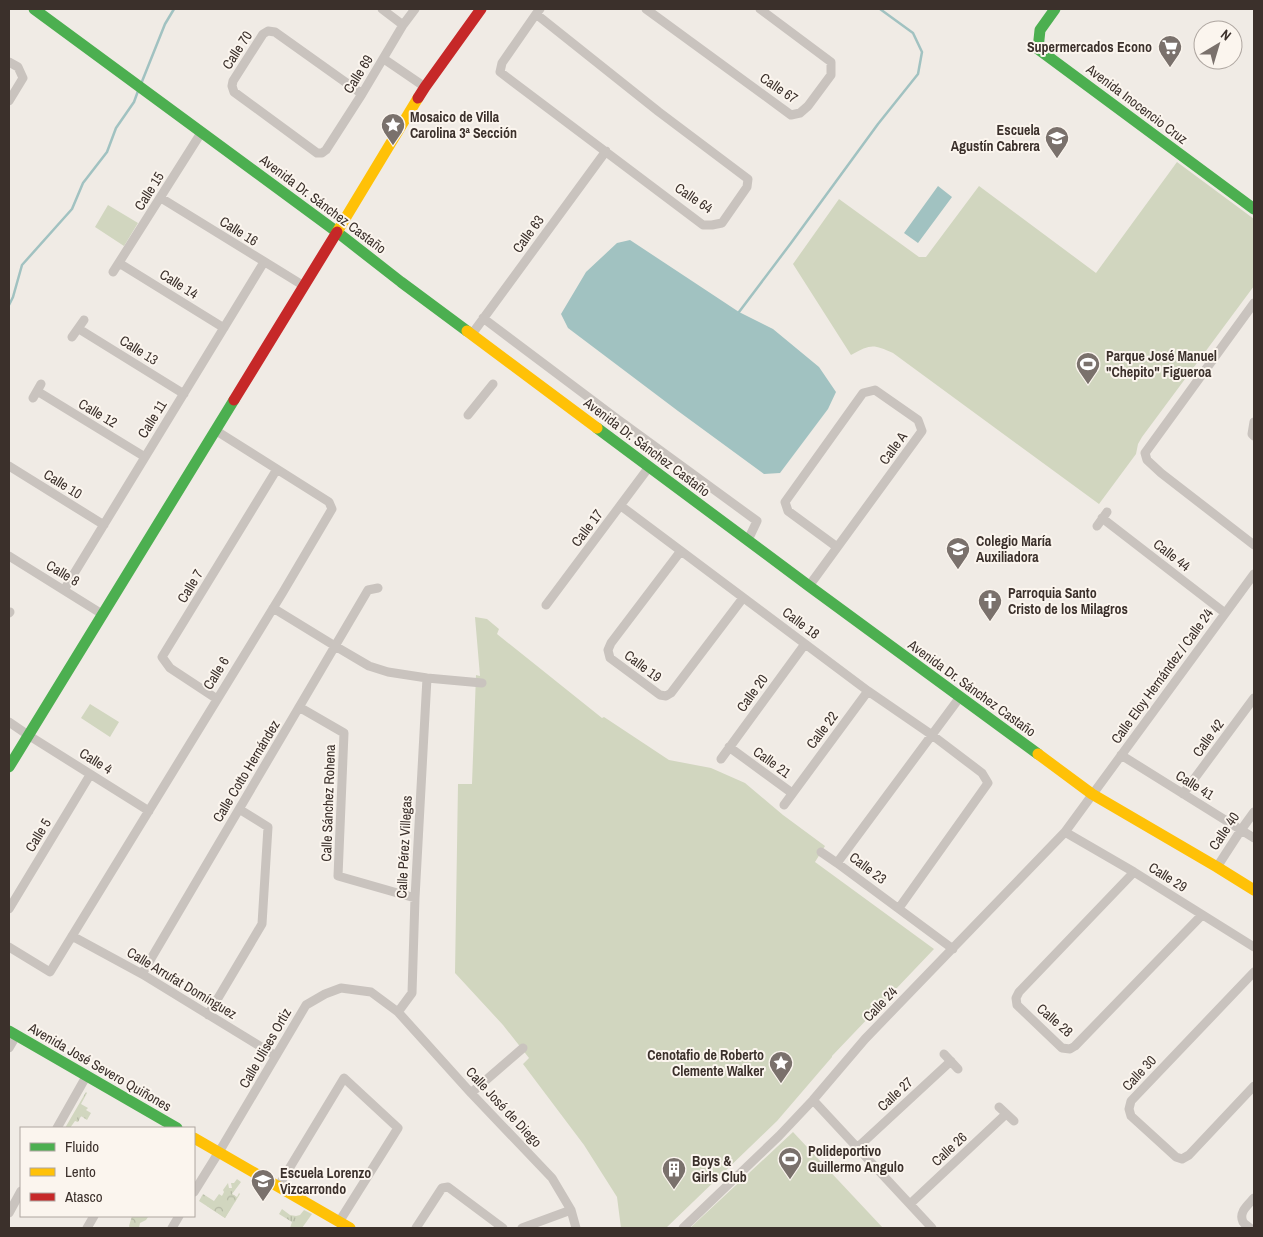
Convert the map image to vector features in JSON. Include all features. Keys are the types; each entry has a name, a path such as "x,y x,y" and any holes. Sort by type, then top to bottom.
{"street":[{"name":"Avenida Dr. Sánchez Castaño","path":"34,9 337,232 400,282 809,586 1092,794 1254,890"},
{"path":"382,9 403,25"},
{"name":"Calle 69","path":"322,152 326,150 384,59 403,25 415,9"},
{"path":"9,767 425,86 481,9"},
{"name":"Calle 67","path":"646,9 791,115 800,113 808,106 831,75 831,62 760,9"},
{"name":"Avenida Inocencio Cruz","path":"1055,9 1040,30 1038,49 1254,209"},
{"name":"Calle 64","path":"538,11 659,112 748,180 747,187 722,223 704,225 500,72 502,63 538,11"},
{"name":"Calle 70","path":"322,152 317,153 234,92 233,81 263,34 268,31 275,32 362,94"},
{"path":"384,59 425,86"},
{"path":"9,62 18,67 23,78 9,101"},
{"name":"Calle 15","path":"113,272 201,132"},
{"name":"Calle 63","path":"472,334 606,151"},
{"name":"Calle 16","path":"161,198 304,286"},
{"name":"Calle 11","path":"64,590 264,262"},
{"name":"Calle 14","path":"119,263 224,328"},
{"path":"1254,303 1145,453 1147,460 1161,473 1254,545"},
{"path":"483,318 757,522 748,540"},
{"path":"72,338 84,320"},
{"name":"Calle 13","path":"79,329 184,394"},
{"path":"468,415 493,384"},
{"name":"Calle A","path":"809,586 922,431 918,420 875,390 863,393 785,502 788,511 837,547"},
{"name":"Calle 12","path":"37,391 145,457"},
{"path":"1254,422 1252,434 1254,436"},
{"name":"Calle 6","path":"9,947 50,972 332,509 329,502 215,430"},
{"name":"Calle 10","path":"9,466 104,525"},
{"name":"Calle 17","path":"546,605 649,467"},
{"name":"Calle 7","path":"217,699 170,668 162,657 277,469"},
{"name":"Calle 18","path":"621,506 680,552 982,773 988,783 899,908"},
{"name":"Calle 44","path":"1102,519 1226,613"},
{"name":"Calle 19","path":"680,552 611,643 608,650 610,658 660,696 666,696 671,693 743,598"},
{"name":"Calle 8","path":"9,556 102,614"},
{"name":"Calle Eloy Hernández / Calle 24","path":"1092,794 1254,574"},
{"name":"Calle Cotto Hernández","path":"142,974 368,590 378,588"},
{"path":"273,608 370,666 388,672 427,678 482,683"},
{"name":"Calle 20","path":"721,759 805,644"},
{"name":"Calle Pérez Villegas","path":"398,1012 412,993 415,898 427,678"},
{"name":"Calle 22","path":"784,805 868,691"},
{"name":"Calle 23","path":"953,949 837,863 960,698"},
{"name":"Calle 42","path":"1183,794 1254,698"},
{"name":"Calle Sánchez Rohena","path":"299,707 344,733 338,876 415,898"},
{"name":"Calle 4","path":"9,722 149,811"},
{"name":"Calle 21","path":"729,747 795,789"},
{"name":"Calle 41","path":"1121,755 1254,838"},
{"name":"Calle 5","path":"9,909 90,775"},
{"name":"Calle 24","path":"683,1228 779,1136 813,1100 865,1039 1065,832 1092,794"},
{"path":"208,1015 262,924 268,827 239,809"},
{"name":"Calle 40","path":"1217,867 1240,830 1254,812"},
{"name":"Calle 29","path":"1065,832 1134,872 1254,947"},
{"path":"822,852 837,863"},
{"name":"Calle 28","path":"1134,872 1018,992 1017,1004 1062,1048 1070,1049 1075,1046 1202,915"},
{"name":"Calle Arrufat Domínguez","path":"72,936 142,974 276,1056"},
{"name":"Calle 30","path":"1254,972 1131,1101 1129,1110 1131,1116 1137,1122 1176,1157 1182,1159 1189,1155 1254,1086"},
{"name":"Calle Ulises Ortiz","path":"195,1190 306,1005 325,994 341,988 371,992 398,1012"},
{"name":"Calle José de Diego","path":"398,1012 471,1093 552,1178 571,1210 576,1228"},
{"path":"9,1048 13,1034"},
{"name":"Avenida José Severo Quiñones","path":"13,1034 174,1127"},
{"path":"471,1093 523,1048"},
{"path":"944,1054 958,1069"},
{"name":"Calle 27","path":"858,1147 951,1062"},
{"path":"58,1127 87,1075"},
{"path":"278,1187 344,1078 398,1128 339,1222"},
{"path":"813,1100 932,1228"},
{"path":"999,1107 1014,1121"},
{"name":"Calle 26","path":"910,1204 1006,1114"},
{"path":"195,1139 350,1228"},
{"path":"416,1228 442,1188 448,1186 502,1228"},
{"path":"9,1213 20,1194"},
{"path":"1250,1228 1243,1222 1242,1214 1254,1198"},
{"path":"522,1228 571,1210"},
{"path":"87,1228 93,1217"},
{"path":"172,1228 179,1217"}],"green space":[{"path":"1177,162 1254,219 1254,286 1142,437 1136,454 1099,504 893,353 872,346 851,355 793,264 839,199 919,257 926,257 979,186 1096,273"},
{"path":"108,205 138,223 124,246 95,227"},
{"path":"475,617 487,619 499,629 497,634 602,718 604,717 669,760 711,768 745,783 783,815 825,846 815,862 934,949 832,1056 777,1121 666,1228 621,1228 617,1197 584,1145 523,1064 529,1058 503,1025 455,973 458,784 472,784 476,675 480,676"},
{"path":"90,704 119,722 110,737 81,718"},
{"path":"86,1092 81,1104 88,1108 86,1110 91,1113 87,1120 81,1116 78,1122 75,1121 71,1127 66,1127"},
{"name":"Polideportivo Guillermo Angulo","path":"793,1132 883,1228 690,1228"},
{"path":"237,1179 241,1182 232,1194 237,1197 240,1194 225,1218 199,1201 203,1194 214,1201 219,1194 222,1196 223,1190 228,1183 229,1188 232,1188 231,1183 234,1183"},
{"path":"225,1188 229,1188 231,1195 237,1198 235,1202 230,1203 231,1208 225,1218 207,1206 207,1202 211,1201 214,1204 222,1199"},
{"path":"282,1209 290,1215 296,1216 300,1215 304,1210 312,1214 302,1228 290,1228 292,1222 279,1214"},
{"path":"132,1217 148,1217 140,1223 139,1228 130,1228"}],"water":[{"path":"938,186 952,197 918,243 904,233"},
{"path":"630,240 739,312 773,329 819,367 836,392 828,409 780,473 764,474 568,328 561,314 586,272 617,243"}],"waterway":[{"path":"141,84 165,24 174,9"},
{"path":"739,312 878,124 918,74 922,52 913,33 880,9"},
{"path":"9,305 22,265 72,209 83,183 107,152 116,128 134,102 138,91"}],"traffic: fast":[{"path":"34,9 337,232 467,331"},
{"path":"1055,9 1040,30 1038,49 1254,209"},
{"path":"9,767 234,400"},
{"path":"597,428 1038,754"},
{"path":"9,1031 175,1127"}],"traffic: slow":[{"path":"337,232 418,98"},
{"path":"467,331 597,428"},
{"path":"1038,754 1092,794 1254,890"},
{"path":"195,1139 350,1228"}],"traffic: jam":[{"path":"418,98 481,9"},
{"path":"234,400 337,232"}],"place":[{"name":"Supermercados Econo","path":"1170,68"},
{"name":"Mosaico de Villa Carolina 3ª Sección","path":"393,146"},
{"name":"Escuela Agustín Cabrera","path":"1057,159"},
{"name":"Parque José Manuel \"Chepito\" Figueroa","path":"1088,385"},
{"name":"Colegio María Auxiliadora","path":"958,570"},
{"name":"Parroquia Santo Cristo de los Milagros","path":"990,622"},
{"name":"Cenotafio de Roberto Clemente Walker","path":"781,1084"},
{"name":"Polideportivo Guillermo Angulo","path":"790,1180"},
{"name":"Boys & Girls Club","path":"674,1190"},
{"name":"Escuela Lorenzo Vizcarrondo","path":"263,1202"}]}
